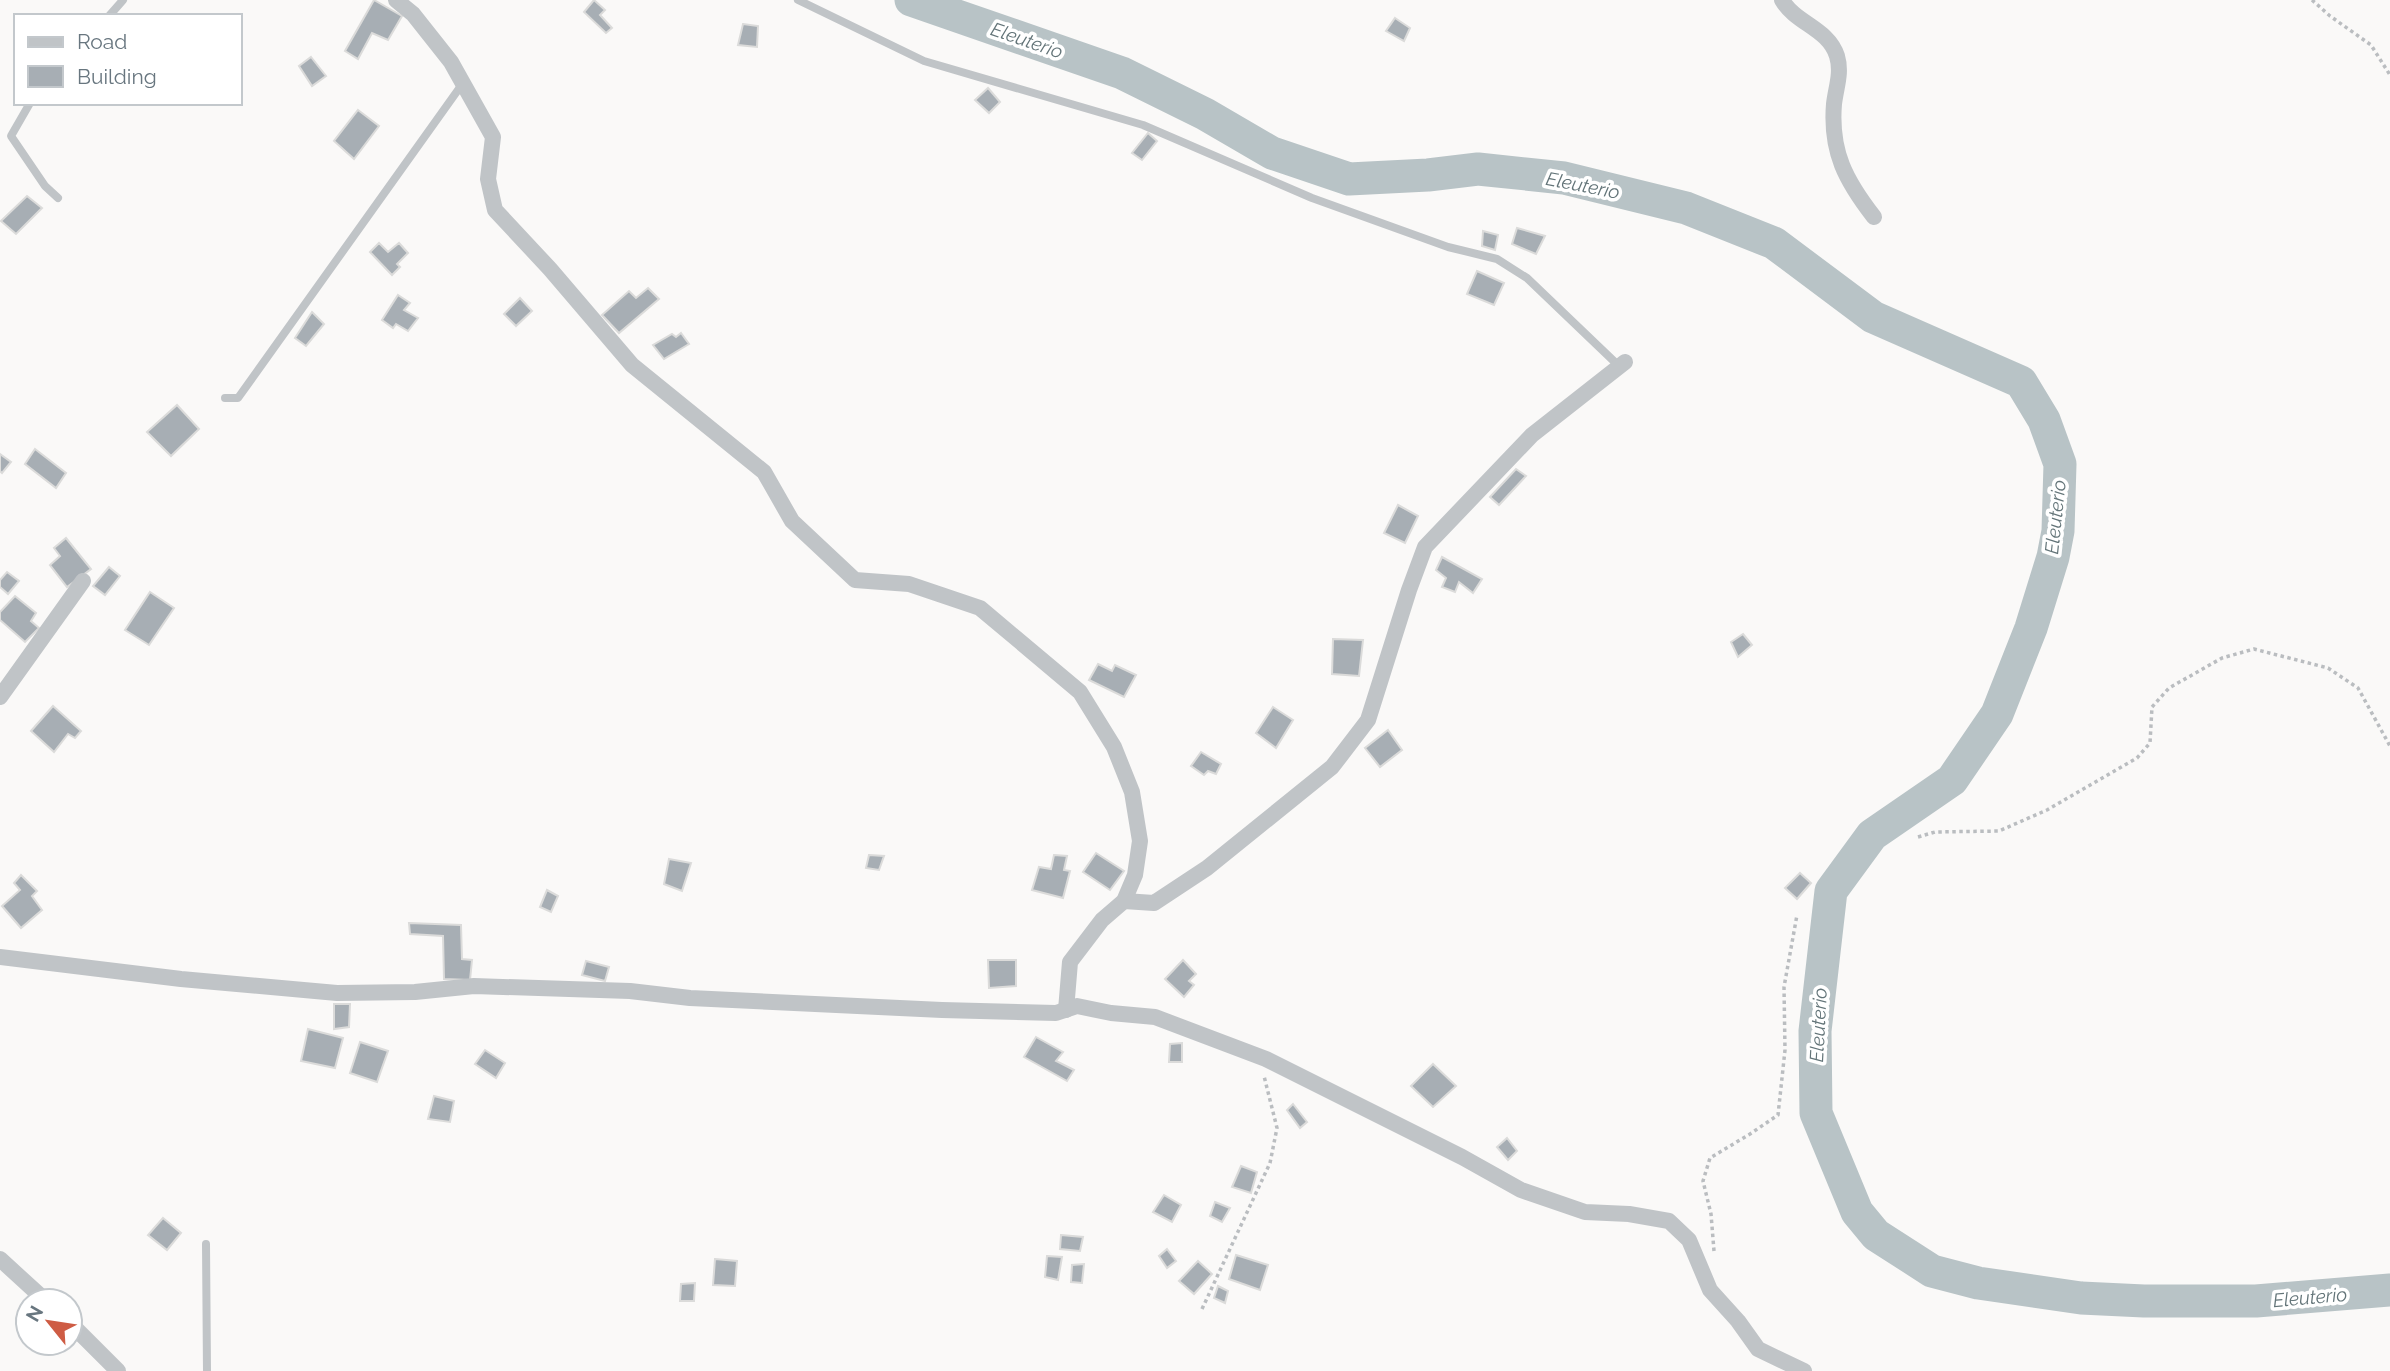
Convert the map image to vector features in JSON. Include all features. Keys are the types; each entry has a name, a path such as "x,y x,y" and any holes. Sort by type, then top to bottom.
{"street":[{"path":"396,0 413,13 451,62 493,136 488,179 495,211 550,269 632,365 764,472 792,521 855,580 909,584 980,608 1080,692 1114,747 1132,792 1140,841 1136,875 1124,901 1102,920 1070,962 1066,1010"},
{"path":"1782,0 1787,8 1827,37 1836,53 1840,69 1833,124 1839,159 1851,187 1874,217"},
{"path":"1124,901 1154,903 1207,869 1332,767 1368,720 1425,547 1532,435 1623,364"},
{"path":"0,697 83,581"},
{"path":"0,957 167,978 338,993 415,992 474,986 630,991 690,998 929,1009 1056,1013 1077,1006 1111,1013 1155,1017 1258,1057 1462,1157 1521,1190 1585,1212 1629,1214 1669,1221 1689,1240 1710,1290 1738,1321 1758,1349 1804,1371"},
{"path":"0,1259 31,1287"},
{"path":"84,1337 118,1371"}],"lane":[{"path":"111,14 123,0"},
{"path":"798,0 924,61 1143,125 1312,198 1448,247 1497,259 1527,278 1623,364"},
{"path":"225,398 238,398 463,83"},
{"path":"29,105 11,136 45,186 58,198"},
{"path":"206,1244 207,1371"}],"path":[{"path":"2312,0 2371,45 2390,75"},
{"path":"1918,837 1935,832 1999,831 2047,810 2137,758 2150,743 2152,707 2169,688 2222,658 2254,649 2328,667 2358,688 2390,746"},
{"path":"1714,1253 1712,1214 1703,1181 1710,1158 1778,1115 1785,1050 1784,987 1797,915"},
{"path":"1202,1309 1270,1163 1277,1128 1258,1057"}],"building":[{"path":"374,0 402,16 388,40 372,33 358,59 345,51"},
{"path":"594,0 605,10 600,15 612,28 606,33 584,12"},
{"path":"1395,18 1410,28 1404,41 1386,31"},
{"path":"743,24 758,26 757,47 738,45"},
{"path":"311,57 326,76 312,86 299,66"},
{"path":"988,88 1000,102 989,113 975,100"},
{"path":"358,110 379,126 354,159 334,141"},
{"path":"1148,133 1157,141 1142,160 1132,153"},
{"path":"27,196 42,208 16,234 1,221"},
{"path":"1517,228 1545,236 1536,254 1512,244"},
{"path":"1483,231 1498,235 1495,250 1482,246"},
{"path":"379,243 388,252 399,243 408,253 397,264 400,267 392,275 370,252"},
{"path":"1477,271 1504,283 1494,305 1467,294"},
{"path":"648,288 659,299 619,333 602,315 629,291 636,298"},
{"path":"398,295 410,303 404,310 418,318 408,331 396,324 393,328 382,320"},
{"path":"520,298 532,311 516,326 504,314"},
{"path":"312,312 324,324 306,346 295,338"},
{"path":"681,333 689,344 664,359 653,345 672,334 676,337"},
{"path":"177,405 199,429 171,456 147,432"},
{"path":"35,449 66,473 56,488 25,464"},
{"path":"0,454 11,462 2,473 0,471"},
{"path":"1516,469 1526,476 1499,505 1490,497"},
{"path":"1398,505 1418,516 1405,543 1384,533"},
{"path":"66,538 91,569 67,587 50,565 60,556 54,548"},
{"path":"1442,557 1482,579 1473,593 1459,582 1455,592 1442,587 1446,578 1436,570"},
{"path":"109,567 120,576 105,595 93,586"},
{"path":"7,572 19,581 8,594 0,587 0,580"},
{"path":"150,592 174,608 149,645 125,630"},
{"path":"15,596 36,613 31,621 39,628 25,642 0,620 0,612"},
{"path":"1743,634 1752,645 1738,657 1731,642"},
{"path":"1333,639 1363,640 1359,676 1332,674"},
{"path":"1098,664 1112,671 1115,665 1136,675 1124,697 1089,680"},
{"path":"53,706 81,731 75,738 68,734 54,752 31,731"},
{"path":"1273,707 1293,720 1276,748 1256,733"},
{"path":"1388,730 1402,750 1380,767 1365,748"},
{"path":"1201,752 1221,764 1216,774 1208,771 1204,775 1191,766"},
{"path":"1096,853 1124,871 1110,890 1083,872"},
{"path":"869,855 884,856 879,870 866,868"},
{"path":"1054,855 1067,856 1064,870 1070,871 1063,898 1032,890 1039,867 1051,869"},
{"path":"669,859 691,863 682,891 664,884"},
{"path":"1800,873 1811,883 1797,899 1785,888"},
{"path":"21,875 37,891 32,896 42,910 21,928 2,906 20,890 14,883"},
{"path":"547,890 558,896 551,912 540,907"},
{"path":"409,923 461,925 462,959 472,960 470,980 444,979 443,936 410,934"},
{"path":"988,960 1016,960 1016,986 989,988"},
{"path":"1183,960 1196,974 1189,981 1194,985 1184,997 1165,979"},
{"path":"586,961 609,967 605,981 582,975"},
{"path":"334,1004 350,1004 349,1027 334,1029"},
{"path":"308,1029 343,1038 335,1068 301,1061"},
{"path":"1036,1037 1063,1052 1056,1061 1074,1070 1067,1081 1024,1057"},
{"path":"360,1042 388,1051 377,1082 350,1073"},
{"path":"1182,1043 1182,1062 1169,1062 1170,1044"},
{"path":"485,1050 505,1063 496,1078 475,1064"},
{"path":"1433,1064 1456,1086 1433,1107 1411,1086"},
{"path":"434,1096 454,1101 450,1122 428,1119"},
{"path":"1293,1104 1307,1122 1300,1128 1287,1110"},
{"path":"1507,1138 1517,1151 1508,1160 1497,1147"},
{"path":"1241,1166 1257,1172 1251,1193 1232,1187"},
{"path":"1164,1195 1181,1205 1172,1222 1153,1212"},
{"path":"1215,1202 1230,1208 1222,1222 1210,1216"},
{"path":"163,1218 181,1233 167,1250 148,1235"},
{"path":"1061,1235 1083,1237 1080,1251 1060,1249"},
{"path":"1167,1249 1176,1261 1167,1268 1159,1256"},
{"path":"1236,1255 1268,1265 1260,1290 1229,1279"},
{"path":"1047,1256 1062,1257 1058,1280 1045,1277"},
{"path":"715,1259 737,1261 735,1286 713,1285"},
{"path":"1198,1261 1212,1274 1194,1294 1179,1281"},
{"path":"1084,1264 1082,1283 1071,1282 1072,1265"},
{"path":"695,1283 694,1301 680,1301 681,1284"},
{"path":"1218,1286 1228,1291 1225,1303 1214,1298"}],"waterway":[{"name":"Eleuterio","path":"911,0 1122,73 1205,114 1272,153 1349,179 1428,175 1478,169 1564,178 1686,208 1774,243 1873,317 2021,382 2044,420 2060,464 2058,531 2053,557 2031,628 1997,714 1952,780 1872,835 1831,891 1815,1031 1816,1113 1857,1212 1876,1235 1932,1271 1978,1283 2081,1298 2144,1301 2256,1301 2390,1290"}]}
